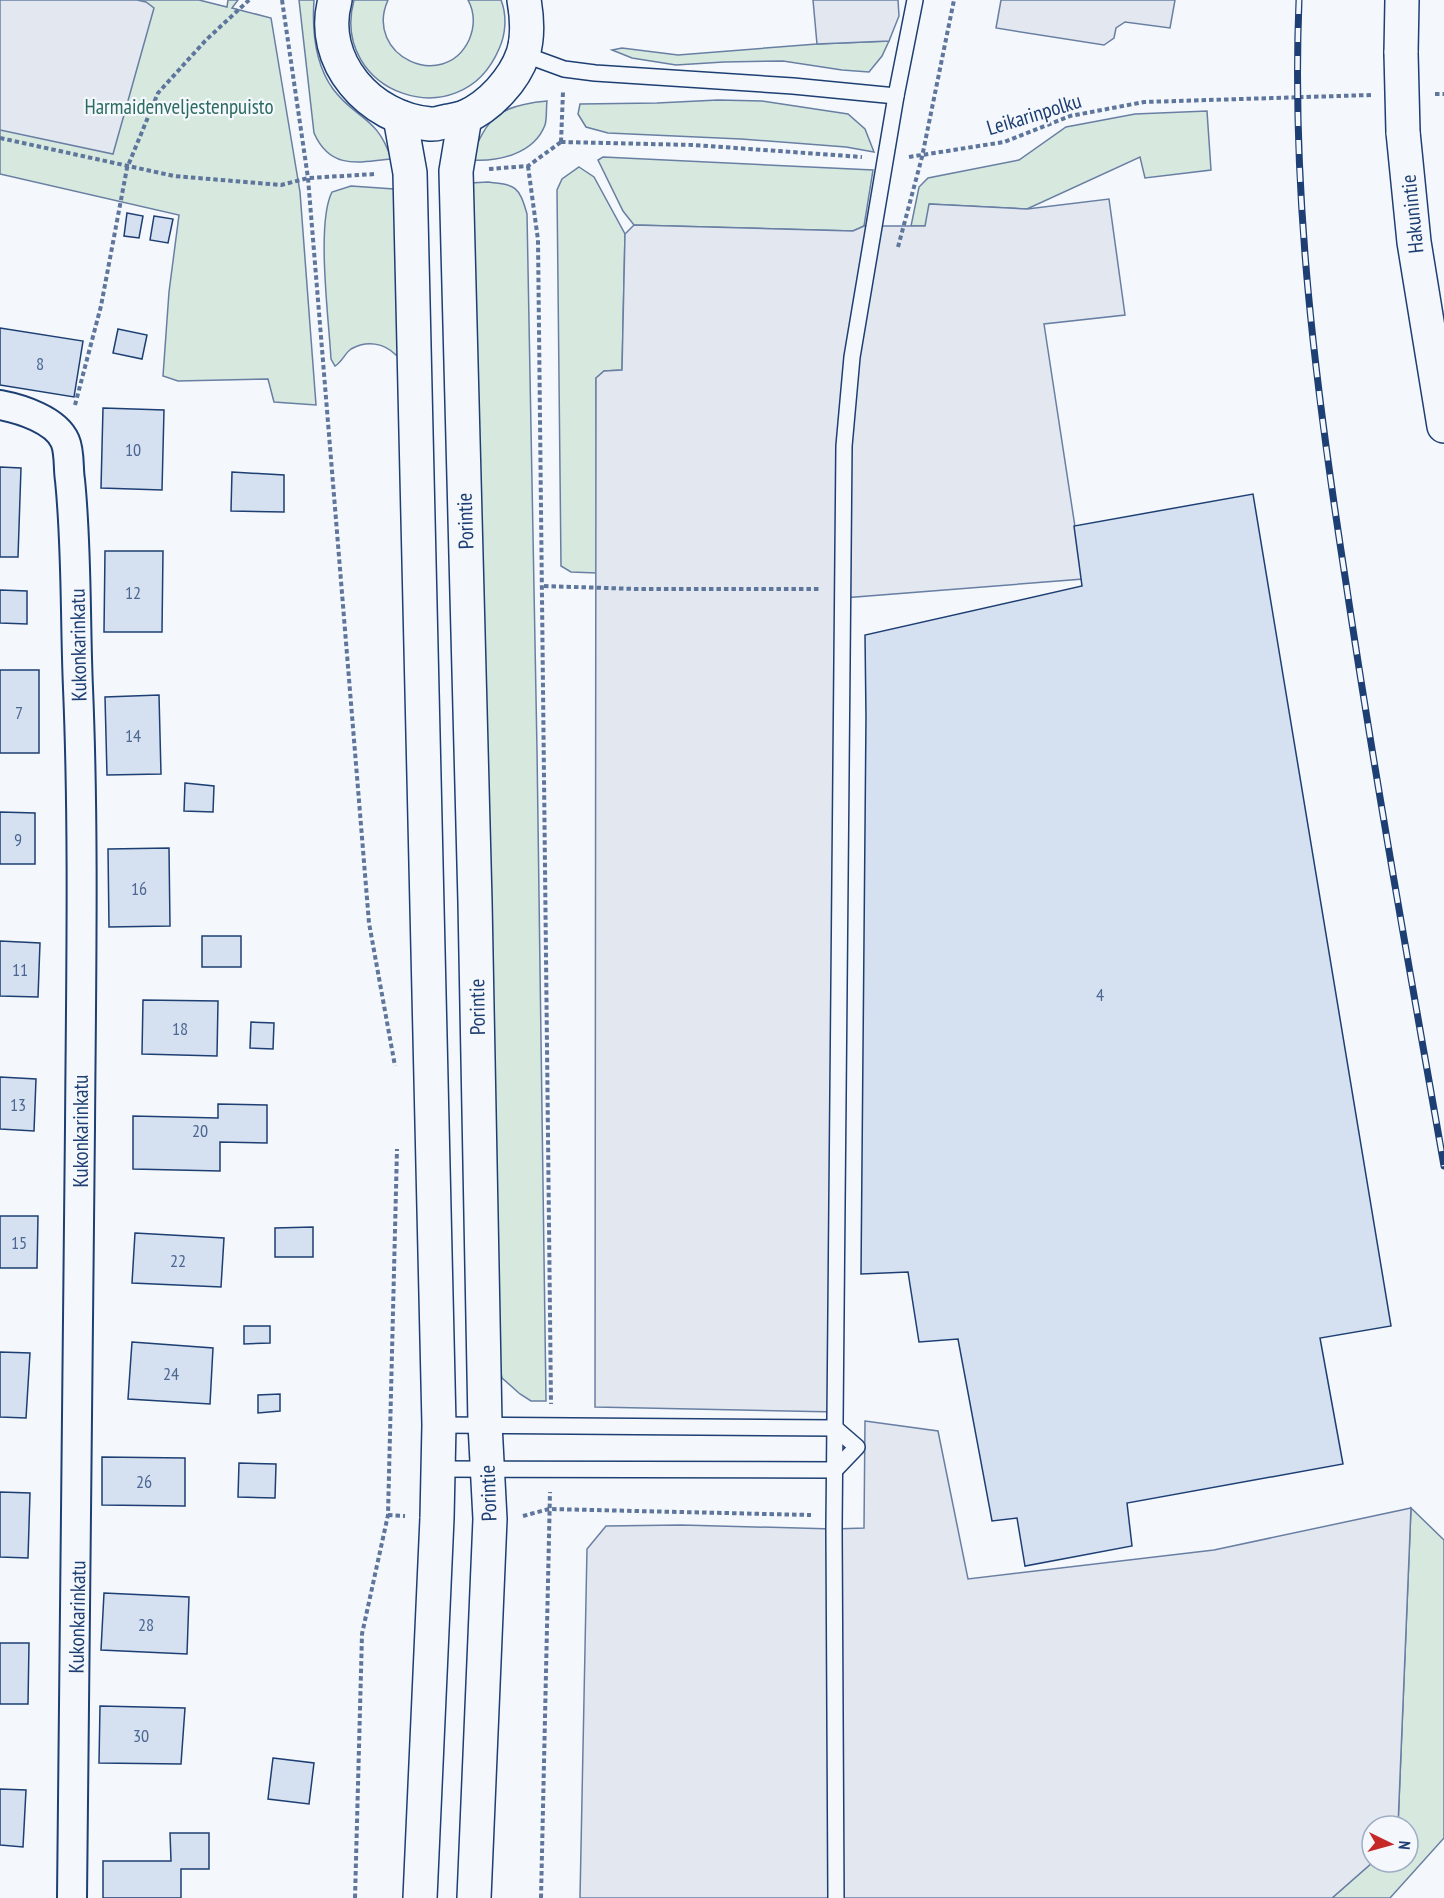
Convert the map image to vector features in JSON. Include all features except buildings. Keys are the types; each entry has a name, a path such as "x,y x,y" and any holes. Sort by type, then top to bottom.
{"main road":[{"path":"335,0 332,10 333,43 345,74 370,101 400,117 431,124 465,117 488,103 507,83 523,54 527,18 524,0"},
{"name":"Hakunintie","path":"1402,0 1403,132 1414,242 1444,426"},
{"path":"400,117 410,173 439,1425 420,1898"},
{"name":"Porintie","path":"465,117 456,171 475,902 485,1424 490,1519 474,1898"}],"street":[{"path":"0,405 18,409 48,422 65,441"},
{"name":"Kukonkarinkatu","path":"65,441 72,498 77,592 76,648 81,773 79,1447 72,1898"}],"lane":[{"path":"836,1898 835,1428 844,446 852,357 896,96 915,0"},
{"path":"523,54 564,69 596,73 793,86 896,96"},
{"path":"438,1469 835,1470 857,1447 835,1428 439,1425"}],"path":[{"path":"65,441 101,306 127,168 158,93 206,40 249,0"},
{"path":"282,0 308,178 369,923 396,1076"},
{"path":"897,247 922,157 954,0"},
{"path":"1432,94 1444,94"},
{"name":"Leikarinpolku","path":"561,142 694,145 886,158 922,157 1004,142 1070,116 1144,102 1374,95"},
{"path":"0,138 127,168 174,176 281,185 308,178"},
{"path":"528,166 538,240 552,1425"},
{"path":"543,586 636,589 843,588"},
{"path":"355,1898 363,1634 388,1515 397,1142"},
{"path":"541,1898 550,1470"},
{"path":"549,1509 836,1516"}],"green space":[{"name":"Harmaidenveljestenpuisto","path":"0,0 199,0 227,7 228,0 238,0 232,8 271,18 300,192 316,405 274,402 268,379 178,381 163,376 169,292 179,215 0,174"},
{"path":"299,0 314,0 316,46 327,79 341,99 380,134 391,159 366,162 345,161 328,153 320,145 314,133"},
{"path":"354,0 388,0 383,20 387,37 396,51 410,61 426,65 442,64 457,56 469,40 473,20 468,0 501,0 505,18 503,37 499,49 481,77 456,93 429,98 403,93 379,80 361,59 351,32"},
{"path":"889,41 882,56 869,72 783,61 676,65 632,58 612,50 622,48 678,55"},
{"path":"547,101 545,125 533,143 514,154 492,159 471,160 483,133 497,116 518,106"},
{"path":"762,101 848,114 865,129 874,152 846,147 741,139 608,133 586,127 578,114 580,104"},
{"path":"1207,111 1211,170 1145,178 1140,157 1027,209 930,204 926,226 911,226 919,187 928,178 1019,160 1066,127 1135,114"},
{"path":"603,157 873,170 864,226 853,231 634,225 623,211 598,160"},
{"path":"579,167 594,177 625,234 622,370 604,371 596,378 597,573 571,572 561,566 557,190 562,179"},
{"path":"470,183 505,184 519,192 527,214 546,1401 531,1401 502,1378 498,1358"},
{"path":"351,186 394,189 401,351 396,355 381,345 363,344 351,349 335,366 331,359 326,298 325,226 327,207 332,192"},
{"path":"1411,1508 1444,1540 1444,1838 1420,1865 1420,1814 1398,1814"},
{"path":"1360,1873 1412,1874 1390,1898 1332,1898"}],"shaded area":[{"path":"0,0 137,0 146,2 154,8 113,154 0,130"},
{"path":"813,0 898,0 899,16 889,41 817,44"},
{"path":"1001,0 1175,0 1170,28 1125,22 1116,28 1114,38 1104,45 996,28"},
{"path":"1109,199 1125,315 1044,324 1083,579 843,598 837,1412 595,1407 596,378 604,371 622,370 625,234 634,225 853,231 864,226 925,226 929,204 1027,209"},
{"path":"865,1421 938,1431 968,1579 1214,1550 1411,1508 1398,1814 1360,1814 1360,1873 1332,1898 580,1898 587,1549 606,1526 864,1528"}],"railway":[{"path":"1299,0 1297,73 1302,219 1325,438 1369,729 1444,1166"}]}
